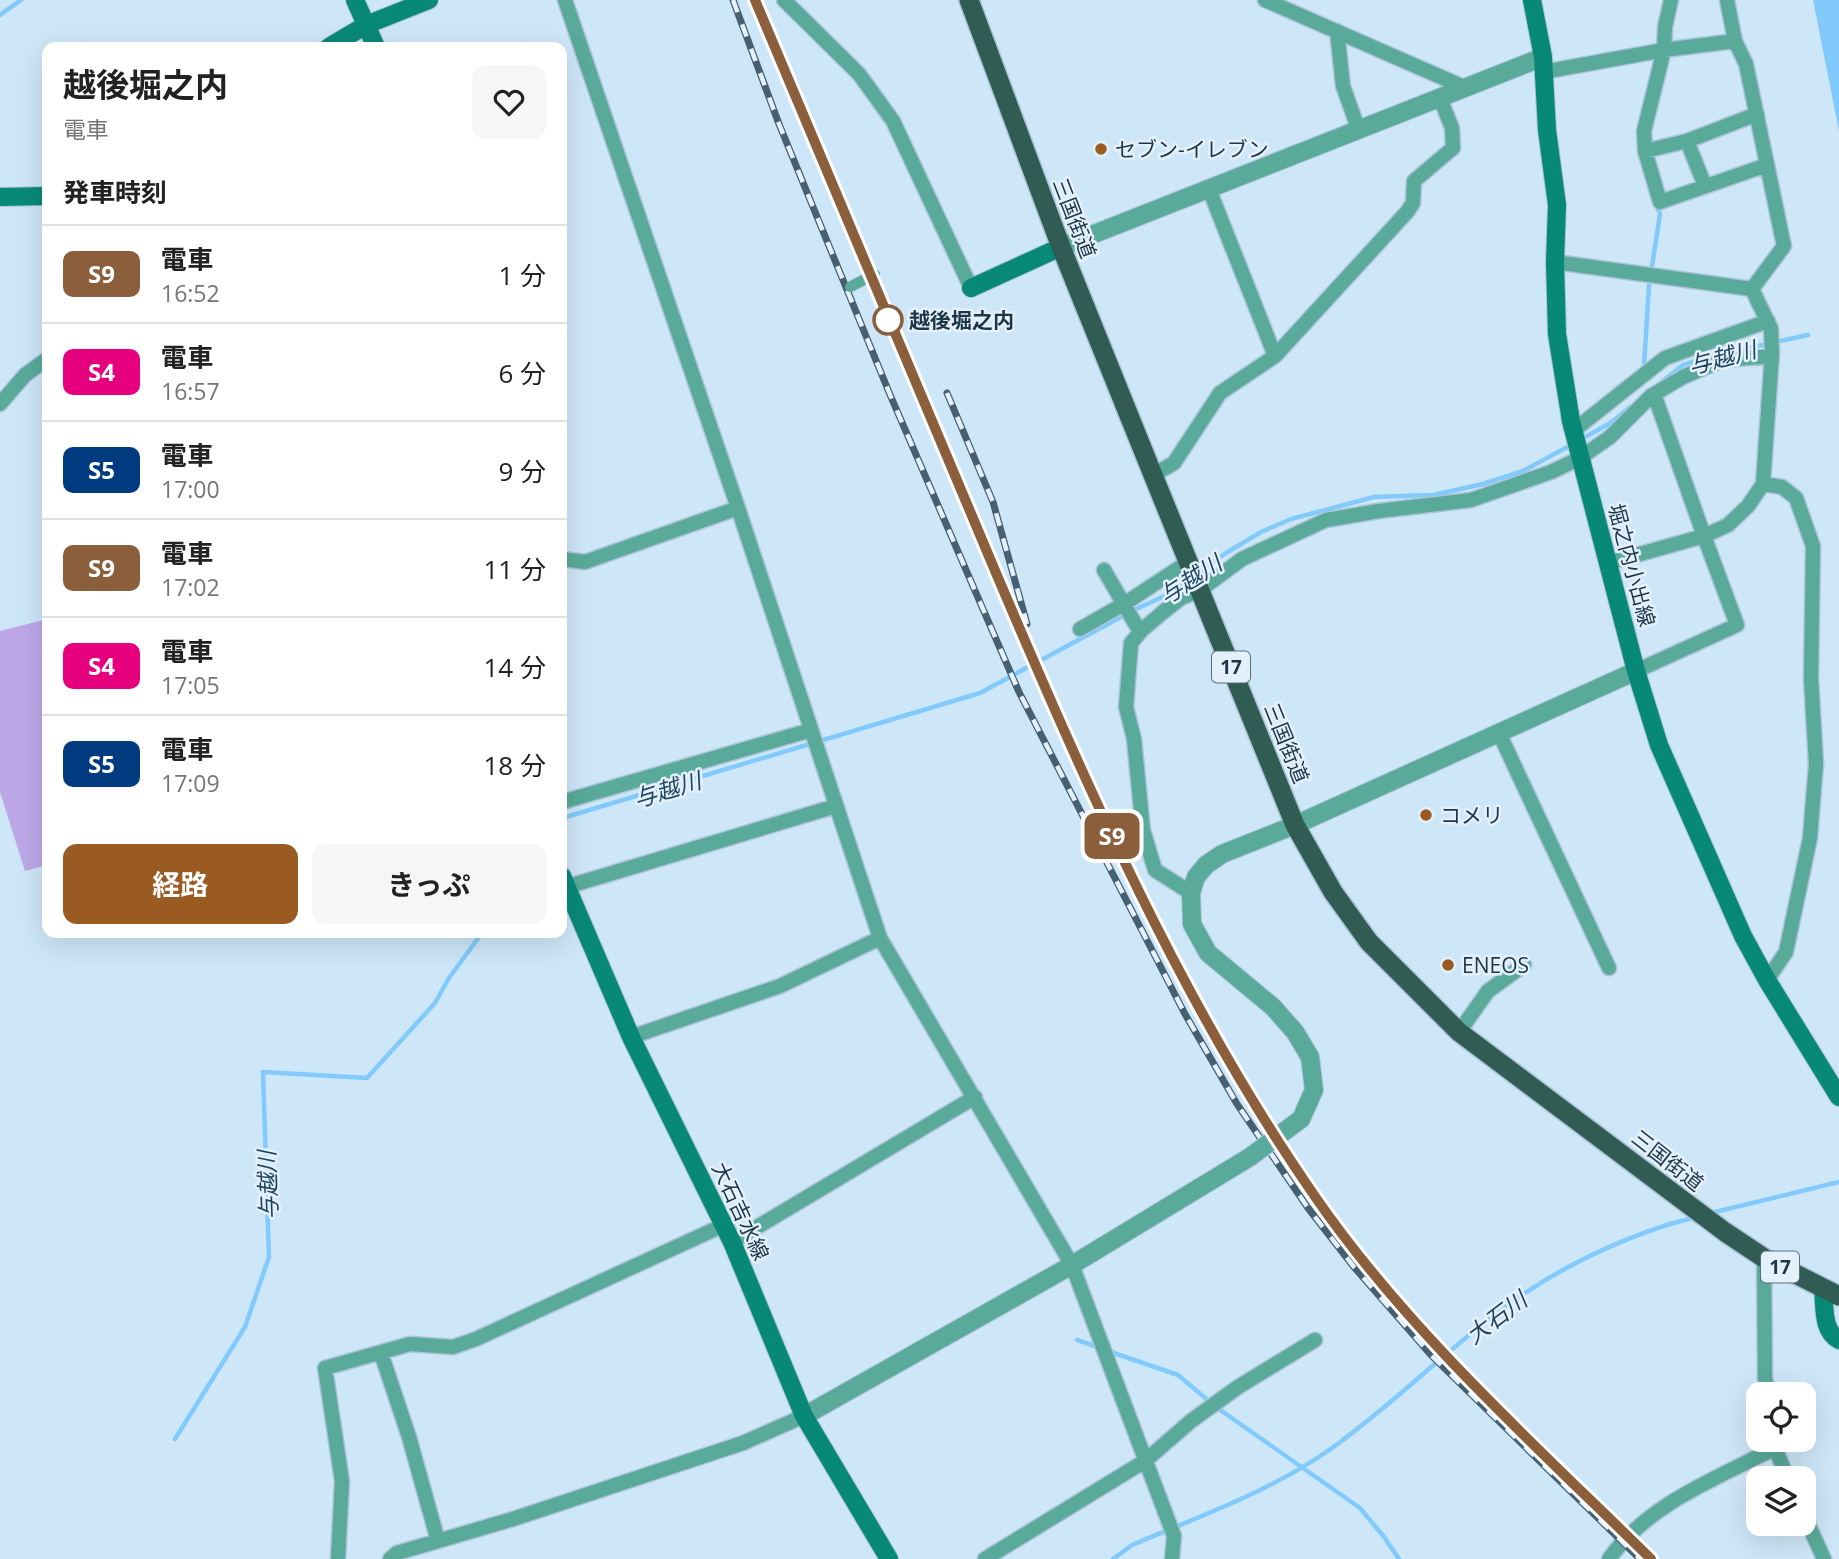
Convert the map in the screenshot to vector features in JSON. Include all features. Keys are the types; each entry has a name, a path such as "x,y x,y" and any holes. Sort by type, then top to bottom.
{"highway":[{"name":"三国街道","path":"969,0 1061,247 1188,562 1296,825 1333,892 1369,942 1459,1032 1725,1232 1764,1258 1831,1293"}],"main road":[{"path":"355,0 374,42"},
{"path":"337,42 366,25 429,0"},
{"name":"堀之内小出線","path":"1532,0 1543,65 1557,205 1557,334 1579,455 1636,670 1659,745 1743,936 1839,1097"},
{"path":"0,197 42,196"},
{"path":"971,288 1061,247"},
{"name":"大石吉水線","path":"567,889 631,1037 724,1224 804,1416 888,1559"},
{"path":"1831,1293 1827,1328 1835,1339 1839,1340"}],"street":[{"path":"565,0 738,508 880,939 1072,1265 1174,1536 1172,1559"},
{"path":"783,0 859,74 893,121 971,288"},
{"path":"1671,0 1665,27 1664,50 1644,131 1645,152 1660,202 1767,164"},
{"path":"1727,0 1735,41 1746,64 1784,246 1752,289"},
{"path":"1271,1 1466,88"},
{"path":"1337,31 1343,86 1359,131"},
{"path":"1061,247 1466,88 1543,65 1735,41"},
{"path":"1153,475 1174,463 1220,393 1275,356 1407,212 1413,204 1414,181 1453,148 1452,128 1440,98"},
{"path":"1645,152 1687,141 1757,114"},
{"path":"1687,141 1705,186"},
{"path":"1209,189 1275,356"},
{"path":"1555,262 1752,289"},
{"path":"850,287 875,274"},
{"path":"1608,563 1704,536 1728,525 1748,506 1763,484 1772,354 1769,325 1752,289"},
{"path":"1574,432 1670,359 1769,325"},
{"path":"1191,893 1155,870 1143,830 1134,739 1126,707 1131,643 1137,626 1181,598 1200,590 1242,559 1326,520 1471,500 1551,472 1610,437 1654,394 1679,379 1723,360 1772,354"},
{"path":"1670,359 1679,379"},
{"path":"0,404 25,376 42,363"},
{"path":"390,1559 397,1553 513,1519 743,1443 804,1416 1072,1265 1250,1157 1301,1119 1314,1090 1310,1057 1296,1032 1273,1007 1208,953 1192,924 1191,893 1196,877 1206,865 1222,854 1296,825 1737,625 1654,394"},
{"path":"1763,484 1782,487 1796,498 1812,546 1811,678 1816,764 1810,838 1786,952 1767,980"},
{"path":"567,560 585,562 738,508"},
{"path":"1080,629 1124,605 1188,562"},
{"path":"1104,570 1137,626"},
{"path":"567,801 811,730"},
{"path":"1499,733 1609,968"},
{"path":"567,881 836,806"},
{"path":"631,1037 780,986 880,939"},
{"path":"1459,1032 1488,991 1524,965"},
{"path":"732,1242 975,1097"},
{"path":"338,1559 342,1481 325,1368 410,1344 453,1347 476,1339 724,1224"},
{"path":"1764,1258 1766,1382"},
{"path":"985,1559 1144,1461 1228,1394 1315,1340"},
{"path":"381,1353 410,1437 438,1541"},
{"path":"1609,1559 1622,1542 1664,1507 1761,1452"},
{"path":"1814,1536 1824,1559"}],"shaded area":[{"path":"42,620 42,866 25,871 0,792 0,631"}],"water":[{"path":"1813,0 1839,0 1839,131"}],"waterway":[{"path":"0,15 21,0"},
{"path":"1644,366 1649,286 1660,214 1656,204"},
{"name":"与越川","path":"1659,384 1683,365 1703,358 1808,335"},
{"name":"与越川","path":"1582,439 1612,422 1630,407"},
{"name":"与越川","path":"1198,573 1261,532 1291,519 1374,497 1433,495 1483,484 1523,471 1571,445"},
{"name":"与越川","path":"567,817 980,693 1169,594 1189,580"},
{"name":"与越川","path":"175,1439 245,1327 269,1257 263,1072 367,1078 435,1003 449,978 478,938"},
{"name":"大石川","path":"1711,1213 1839,1182"},
{"name":"大石川","path":"1113,1559 1132,1545 1235,1502 1309,1463 1375,1415 1480,1327 1545,1280 1619,1243 1696,1217"},
{"path":"1077,1340 1100,1348"},
{"path":"1108,1351 1178,1375 1216,1407 1360,1508 1399,1559"}],"railway":[{"path":"733,0 779,124 891,397 1019,692 1185,1014 1237,1104 1308,1208 1354,1267 1431,1355 1640,1559"},
{"path":"755,0 1041,679 1138,891 1192,994 1250,1095 1313,1192 1383,1284 1460,1370"},
{"path":"947,393 993,502 1027,624"}],"train":[{"name":"S9","path":"755,0 888,320 1103,819 1198,1004 1250,1096 1317,1199 1363,1259 1439,1348 1651,1559"}],"place":[{"name":"セブン-イレブン","path":"1101,149"},
{"name":"越後堀之内","path":"888,320"},
{"name":"コメリ","path":"1426,815"},
{"name":"ENEOS","path":"1448,965"}]}
